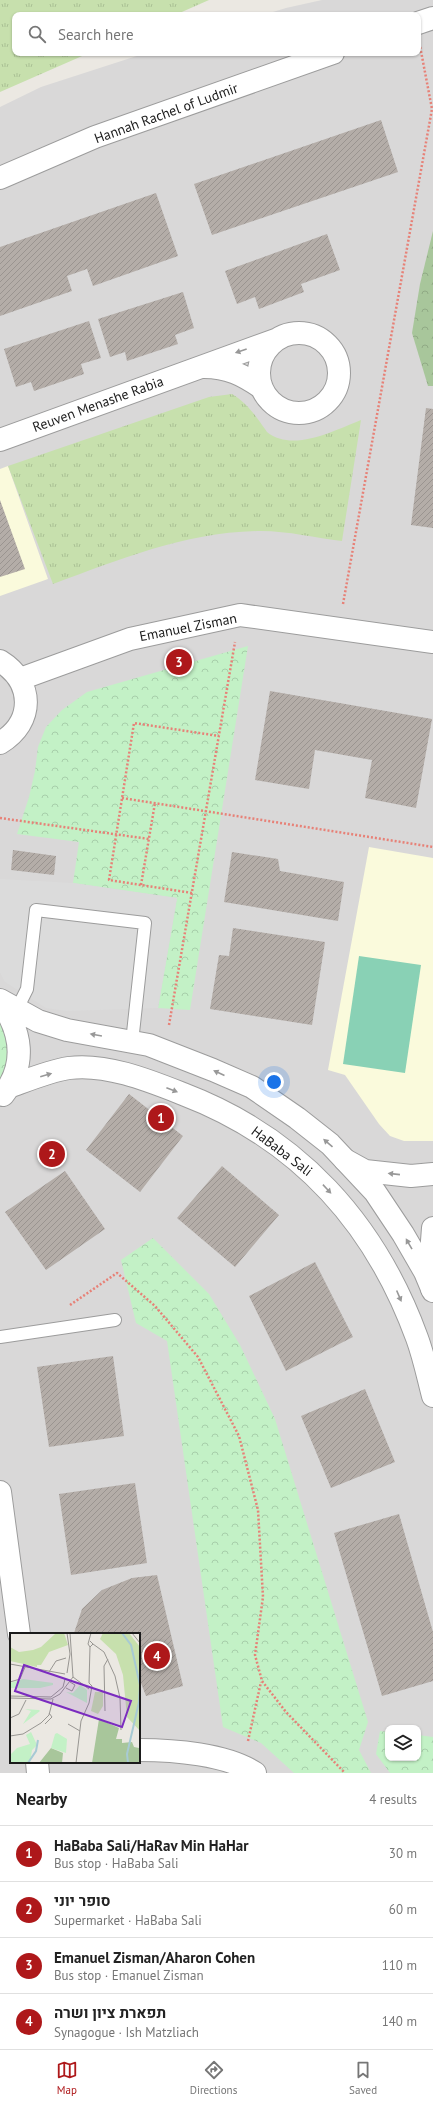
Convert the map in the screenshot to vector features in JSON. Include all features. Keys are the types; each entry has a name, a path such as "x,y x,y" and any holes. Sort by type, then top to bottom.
{"street":[{"path":"421,31 433,18"},
{"name":"Hannah Rachel of Ludmir","path":"0,178 95,137 324,56"},
{"path":"294,332 308,334 321,339 332,348 340,370 338,384 332,397 321,408 308,413 294,413 281,409 269,400 262,388 259,375 261,360 267,348 278,338 294,332"},
{"name":"Reuven Menashe Rabia","path":"0,440 278,338"},
{"name":"Reuven Menashe Rabia","path":"196,367 219,367 230,370 243,375 262,388"},
{"name":"Emanuel Zisman","path":"20,679 130,639 240,615 433,642"},
{"path":"0,661 10,667 20,679 26,694 26,709 21,724 11,736 0,743"},
{"path":"6,1003 38,1020 67,1030 149,1045 252,1087 297,1118 330,1144 375,1192 403,1234 425,1272 433,1290"},
{"path":"4,1093 18,1065 19,1040 6,1003"},
{"name":"HaBaba Sali","path":"4,1093 70,1068 98,1069 140,1078 200,1100 235,1117 278,1145 308,1168 349,1213 374,1251 395,1287 417,1339 433,1396"},
{"path":"345,1160 365,1171 411,1176 433,1174"},
{"path":"433,1228 431,1254 433,1290"},
{"path":"0,1492 19,1633"},
{"path":"140,1750 209,1756 248,1769"},
{"path":"37,1763 38,1773"}],"lane":[{"path":"6,1003 27,989 36,910 145,923 132,1042"},
{"path":"0,1336 115,1320"}],"path":[{"path":"339,628 432,109 421,45"},
{"path":"165,1051 240,615"},
{"path":"192,893 109,880 134,723 219,736"},
{"path":"122,798 433,847"},
{"path":"141,885 155,803"},
{"path":"0,818 149,839"},
{"path":"67,1307 117,1273 154,1306 202,1364 239,1436 258,1510 263,1597 255,1655 262,1681 286,1712 345,1773"},
{"path":"248,1769 262,1681"}],"shaded area":[{"path":"322,0 433,0 433,1773 0,1773 0,107 41,87 137,56 421,56 421,12 273,12"},
{"path":"8,466 48,579 0,596 0,469"},
{"path":"369,847 433,858 433,1141 404,1141 390,1136 379,1124 345,1075 328,1070"},
{"path":"0,879 73,883 177,898 158,1008 67,1011 46,1008 5,982 0,972"}],"green space":[{"path":"0,0 209,0 182,12 12,12 12,56 82,56 0,92"},
{"path":"433,231 433,386 428,386 412,333 420,284"},
{"path":"232,394 248,406 267,432 277,438 301,440 314,438 361,420 342,541 271,531 206,536 154,548 53,584 8,466 209,397"},
{"path":"248,646 190,1010 158,1008 177,898 73,883 79,842 17,834 29,797 35,771 38,747 46,727 62,710 87,692"},
{"path":"359,956 421,965 405,1073 343,1064"},
{"path":"0,1018 6,1035 8,1057 7,1065 0,1081"},
{"path":"153,1238 209,1294 240,1345 275,1419 368,1722 359,1750 371,1773 294,1773 261,1743 223,1727 167,1341 136,1323 121,1260"},
{"path":"380,1731 385,1732 385,1761 421,1761 421,1735 433,1737 433,1773 390,1773 376,1754"}],"building":[{"path":"381,120 398,172 212,235 194,184"},
{"path":"156,193 178,256 93,286 87,269 67,276 72,291 0,316 0,247"},
{"path":"327,234 340,270 301,284 304,292 259,309 255,297 237,304 225,271"},
{"path":"183,292 194,328 175,335 178,344 127,361 125,352 110,357 98,319"},
{"path":"89,321 101,358 81,364 84,374 34,391 31,382 16,387 4,349"},
{"path":"426,408 433,409 433,528 411,525"},
{"path":"0,500 25,569 0,577"},
{"path":"270,691 432,719 416,808 365,798 372,760 315,750 309,789 255,780"},
{"path":"13,850 56,856 54,875 11,870"},
{"path":"232,852 278,859 280,871 344,882 338,921 224,902"},
{"path":"233,928 325,942 312,1025 210,1009 219,955 229,956"},
{"path":"129,1094 183,1136 140,1192 86,1150"},
{"path":"222,1166 279,1215 235,1267 177,1218"},
{"path":"65,1171 105,1229 46,1270 5,1212"},
{"path":"315,1262 353,1337 286,1371 249,1296"},
{"path":"113,1356 124,1436 49,1447 37,1367"},
{"path":"365,1389 395,1462 331,1488 301,1416"},
{"path":"135,1483 147,1563 71,1575 59,1494"},
{"path":"399,1514 433,1632 433,1681 382,1696 334,1533"},
{"path":"157,1575 183,1686 146,1696 140,1681 140,1633 74,1633 82,1609 102,1590 132,1578"}],"place":[{"name":"Emanuel Zisman/Aharon Cohen","path":"179,662"},
{"name":"HaBaba Sali/HaRav Min HaHar","path":"161,1118"},
{"name":"סופר יוני","path":"52,1154"},
{"name":"תפארת ציון ושרה","path":"157,1656"}]}
